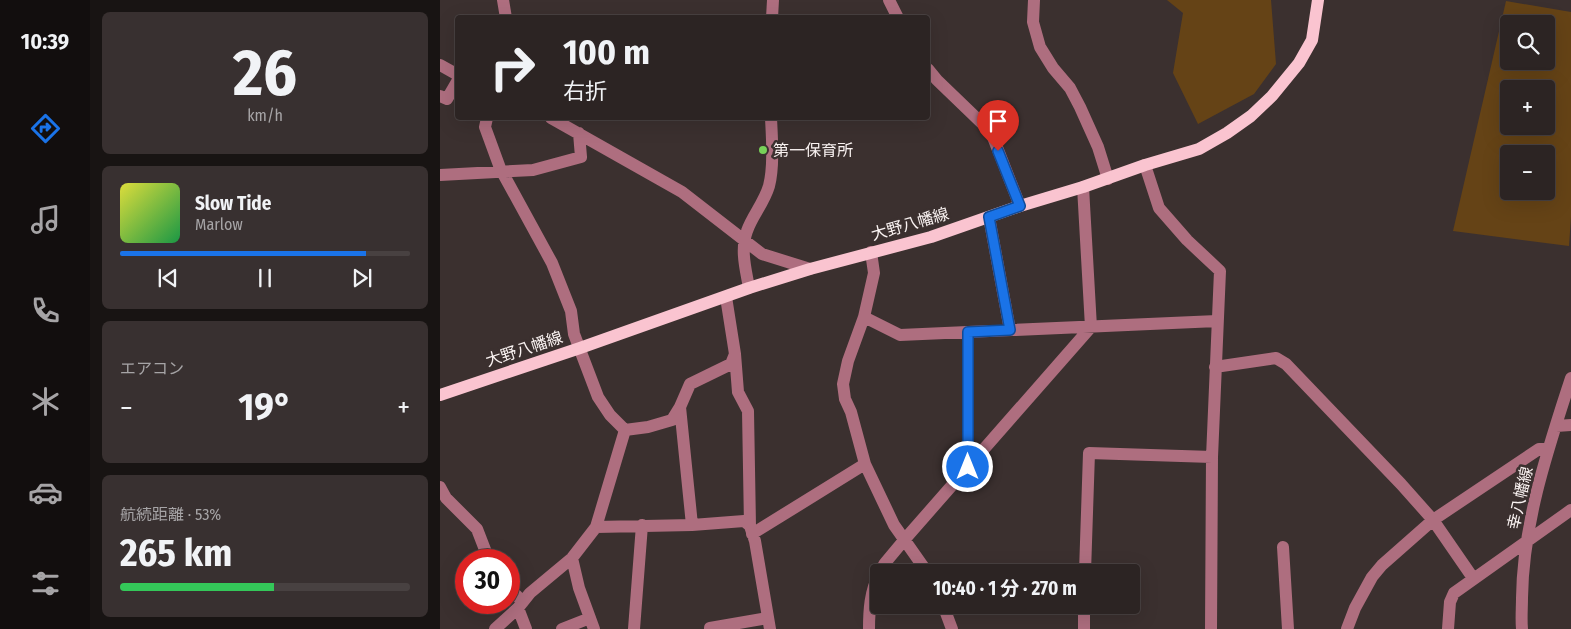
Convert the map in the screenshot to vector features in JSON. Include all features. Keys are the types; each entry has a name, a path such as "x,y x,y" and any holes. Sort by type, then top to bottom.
{"main road":[{"name":"大野八幡線","path":"440,394 580,348 810,268 931,237 1020,206 1199,149 1251,116 1272,96 1299,63 1312,40 1318,0"}],"street":[{"path":"503,0 506,15"},
{"path":"772,15 773,0"},
{"path":"889,0 896,15"},
{"path":"1034,0 1033,22 1040,47 1053,68 1070,88 1080,107 1098,147 1108,179"},
{"path":"440,65 455,73"},
{"path":"930,71 991,132 1020,206"},
{"path":"440,96 447,99 455,85"},
{"path":"487,120 485,127 502,171 552,263 570,311 574,334 598,398 610,416 624,430"},
{"path":"555,120 682,192 762,254 810,268"},
{"path":"749,288 744,251 745,240 747,230 761,206 769,186 772,149 771,120"},
{"path":"440,175 533,170 580,157 579,133"},
{"path":"1145,165 1159,208 1187,240 1220,271 1212,457 1211,629"},
{"path":"885,564 1091,327 1083,187"},
{"path":"989,217 1010,330"},
{"path":"871,252 874,273 864,317 848,361 843,384 845,399 851,412 865,464 894,525 922,564"},
{"path":"710,629 769,623 751,530 748,411 738,392 735,354 726,297"},
{"path":"864,317 900,335 1218,321"},
{"path":"968,332 968,467"},
{"path":"624,430 648,427 672,420 690,384 731,364 735,354"},
{"path":"1215,367 1276,358 1286,364 1433,520 1474,578"},
{"name":"幸八幡線","path":"1522,629 1523,569 1526,541 1548,449 1571,378"},
{"path":"680,407 692,525"},
{"path":"1556,426 1571,425"},
{"path":"526,629 520,605 530,593 572,558 596,527 624,430"},
{"path":"1347,629 1355,608 1372,577 1382,564 1433,520 1539,449 1548,449"},
{"path":"1085,564 1089,454 1212,457"},
{"path":"751,530 865,464"},
{"path":"440,487 446,498 477,529 485,549"},
{"path":"1448,629 1450,602 1454,593 1571,510"},
{"path":"596,527 692,525 744,521 751,530"},
{"path":"634,629 642,525"},
{"path":"1284,547 1288,629"},
{"path":"562,629 592,623 579,588 572,558"},
{"path":"869,629 870,608"},
{"path":"495,629 511,614"},
{"path":"946,614 952,629"},
{"path":"1084,614 1084,629"}],"shaded area":[{"path":"1167,0 1271,0 1276,64 1254,94 1198,124 1173,73 1183,13"},
{"path":"1506,1 1571,12 1571,217 1569,246 1453,231 1500,27 1500,70 1555,70 1555,15 1503,15"}],"place":[{"name":"第一保育所","path":"763,150"}],"route":[{"path":"968,467 968,332 1010,330 989,217 1020,206 998,151"}]}
